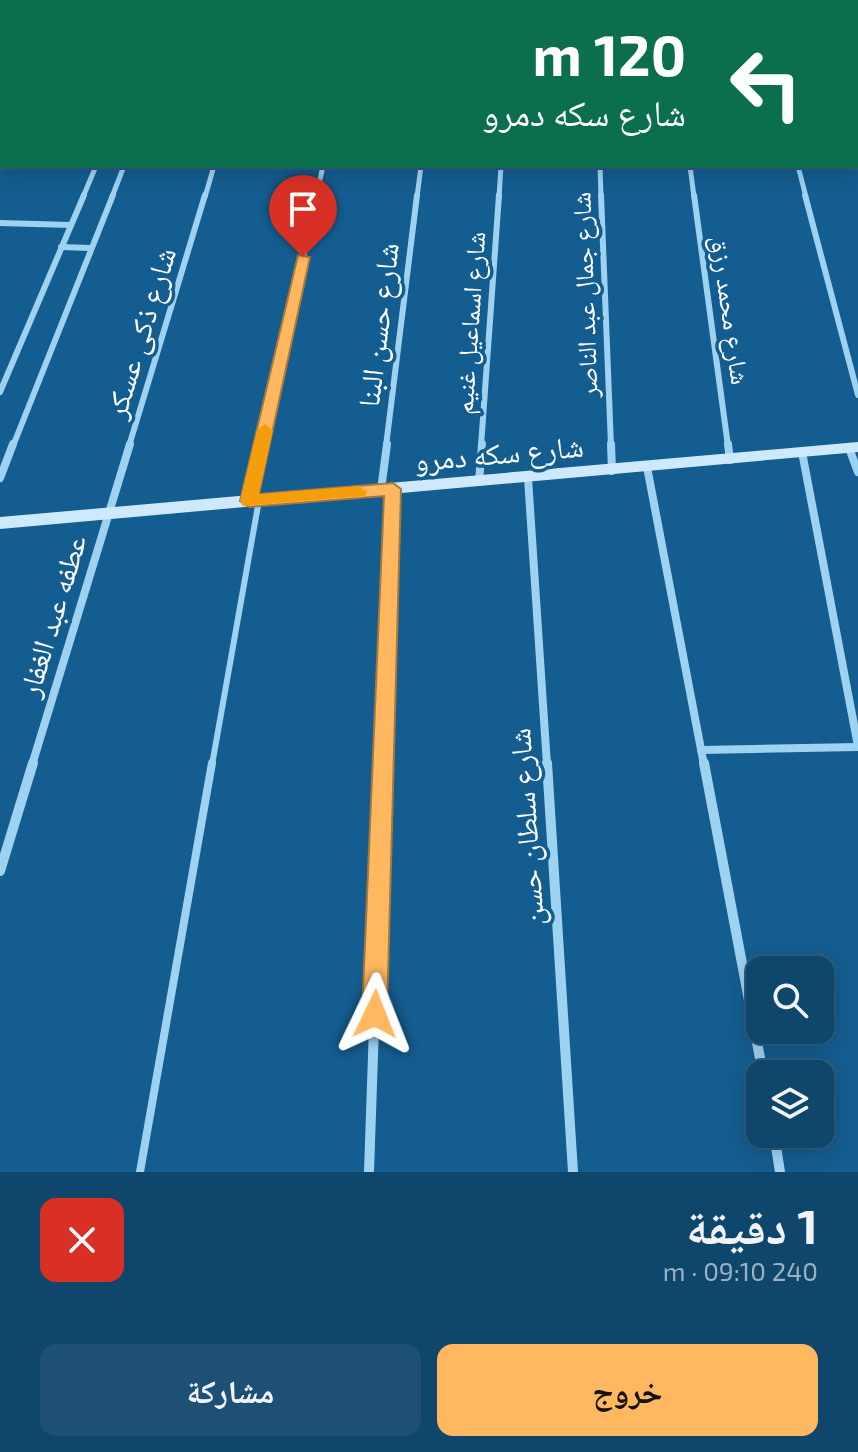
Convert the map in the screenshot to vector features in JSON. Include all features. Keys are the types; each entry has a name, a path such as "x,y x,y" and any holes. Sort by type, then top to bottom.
{"main road":[{"name":"شارع سكه دمرو","path":"0,523 612,471 854,447"}],"street":[{"path":"0,392 95,168"},
{"path":"0,478 123,168"},
{"name":"شارع ذكى عسكر","path":"110,513 213,168"},
{"path":"254,501 323,168"},
{"name":"شارع حسن البنا","path":"369,1172 387,490 421,168"},
{"name":"شارع اسماعيل غنيم","path":"479,482 501,168"},
{"name":"شارع جمال عبد الناصر","path":"600,168 612,471"},
{"name":"شارع محمد رزق","path":"690,168 730,460"},
{"path":"799,168 858,395"},
{"path":"0,223 71,225"},
{"path":"61,247 90,248"},
{"path":"854,447 858,472"},
{"path":"701,750 858,747 802,452"},
{"path":"647,467 760,1060"},
{"name":"شارع سلطان حسن","path":"528,478 573,1172"},
{"name":"عطفه عبد الغفار","path":"0,871 110,513"},
{"path":"776,1148 780,1172"}],"lane":[{"path":"140,1172 254,501"}],"slow traffic":[{"path":"265,430 249,501 359,492"}],"route":[{"path":"303,257 249,501 393,489 375,1014"}]}
